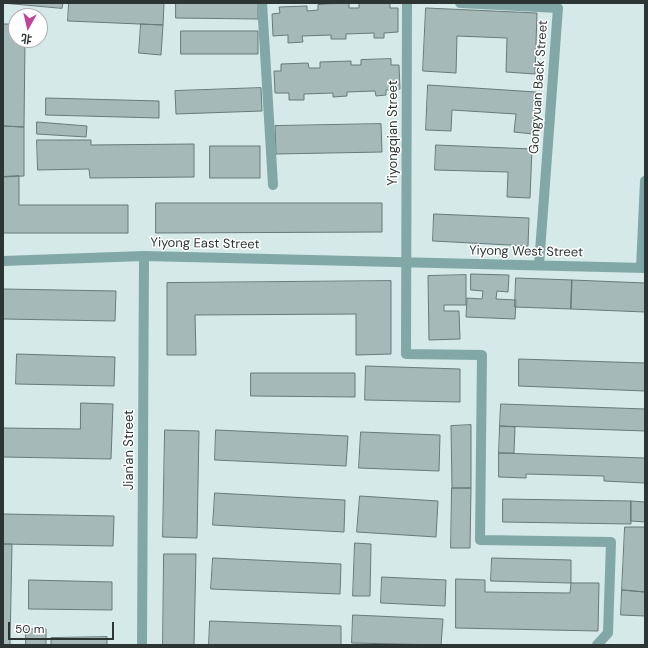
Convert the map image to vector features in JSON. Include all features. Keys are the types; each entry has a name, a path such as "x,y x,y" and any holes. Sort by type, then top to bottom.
{"street":[{"path":"262,3 273,185"},
{"name":"Yiyongqian Street","path":"407,3 406,354 482,355 480,540 611,542 608,633 597,645"},
{"name":"Gongyuan Back Street","path":"460,3 558,8 539,265"},
{"path":"643,268 645,181"},
{"name":"Yiyong East Street","path":"3,261 144,256 407,262"},
{"name":"Jian'an Street","path":"142,645 144,256"},
{"name":"Yiyong West Street","path":"407,262 643,268"}],"building":[{"path":"3,3 63,3 62,8"},
{"path":"69,3 164,3 163,25 68,21"},
{"path":"176,3 258,3 258,19 176,18"},
{"path":"349,3 349,8 359,8 359,3 390,3 390,8 398,8 398,32 384,33 384,38 374,38 374,33 346,34 346,39 331,39 331,35 302,36 303,42 288,43 288,35 273,36 272,14 280,13 279,7 307,6 307,11 318,10 318,5"},
{"path":"426,8 537,13 535,74 506,72 507,38 457,36 456,73 423,71"},
{"path":"3,24 8,24 8,48 25,48 24,127 3,126"},
{"path":"141,24 163,25 161,55 139,53"},
{"path":"181,31 258,31 258,54 181,54"},
{"path":"391,59 391,65 399,65 400,89 386,90 386,95 376,96 375,91 347,92 347,96 333,97 333,93 304,94 304,100 289,100 289,93 275,93 274,71 281,71 281,64 308,63 309,68 320,68 320,62 351,61 351,65 361,65 361,60"},
{"path":"428,85 536,92 533,134 514,132 516,114 452,110 451,131 426,130"},
{"path":"261,88 262,111 176,114 175,91"},
{"path":"46,98 159,101 159,118 46,115"},
{"path":"37,122 87,126 86,137 37,134"},
{"path":"381,124 382,152 276,154 275,126"},
{"path":"3,126 24,127 24,176 3,177"},
{"path":"37,140 91,140 91,145 194,144 194,177 90,178 89,169 38,170"},
{"path":"436,145 532,149 530,198 507,197 508,172 435,170"},
{"path":"210,146 260,146 260,178 210,178"},
{"path":"19,176 19,205 128,205 128,233 3,233 3,177"},
{"path":"156,203 382,203 382,232 156,233"},
{"path":"434,214 529,218 528,246 433,241"},
{"path":"471,274 509,275 508,292 497,291 496,299 516,300 515,319 466,317 467,298 482,299 483,291 471,290"},
{"path":"466,275 466,305 444,305 444,311 459,311 460,339 429,340 428,276"},
{"path":"516,278 572,280 571,309 515,307"},
{"path":"572,280 645,283 645,312 571,309"},
{"path":"391,281 391,354 356,355 356,314 195,315 196,355 167,355 167,283"},
{"path":"3,289 116,291 115,321 3,319"},
{"path":"17,354 115,357 114,386 16,384"},
{"path":"519,359 645,363 645,391 519,386"},
{"path":"366,366 460,369 460,402 365,400"},
{"path":"251,373 355,373 355,397 251,396"},
{"path":"81,403 113,404 111,459 3,457 3,428 80,429"},
{"path":"501,404 645,409 645,431 500,426"},
{"path":"471,425 471,488 452,488 451,426"},
{"path":"500,426 515,427 514,453 499,453"},
{"path":"165,430 199,431 197,538 163,537"},
{"path":"216,430 348,436 346,466 215,460"},
{"path":"361,432 440,435 439,471 359,468"},
{"path":"499,453 645,458 645,483 604,481 604,476 526,474 526,478 499,477"},
{"path":"452,488 471,488 470,548 451,548"},
{"path":"215,493 345,500 344,532 213,525"},
{"path":"360,496 438,501 436,537 357,532"},
{"path":"503,499 631,501 631,524 503,522"},
{"path":"631,501 645,502 645,522 631,521"},
{"path":"3,514 114,516 113,546 3,544"},
{"path":"625,527 645,527 645,592 622,590"},
{"path":"355,543 371,544 370,596 353,596"},
{"path":"3,544 12,544 10,645 3,645"},
{"path":"164,554 196,554 194,645 163,645"},
{"path":"213,558 341,564 340,594 211,589"},
{"path":"492,558 571,560 571,583 491,581"},
{"path":"382,577 446,580 445,606 381,603"},
{"path":"456,579 485,580 485,592 570,593 571,583 599,583 598,631 456,628"},
{"path":"29,580 112,582 112,610 29,609"},
{"path":"622,590 645,592 645,616 621,615"},
{"path":"353,615 443,619 441,645 352,643"},
{"path":"210,621 341,626 341,645 209,645"},
{"path":"26,629 46,629 46,645 26,645"},
{"path":"107,637 107,645 51,645 51,638"}]}
